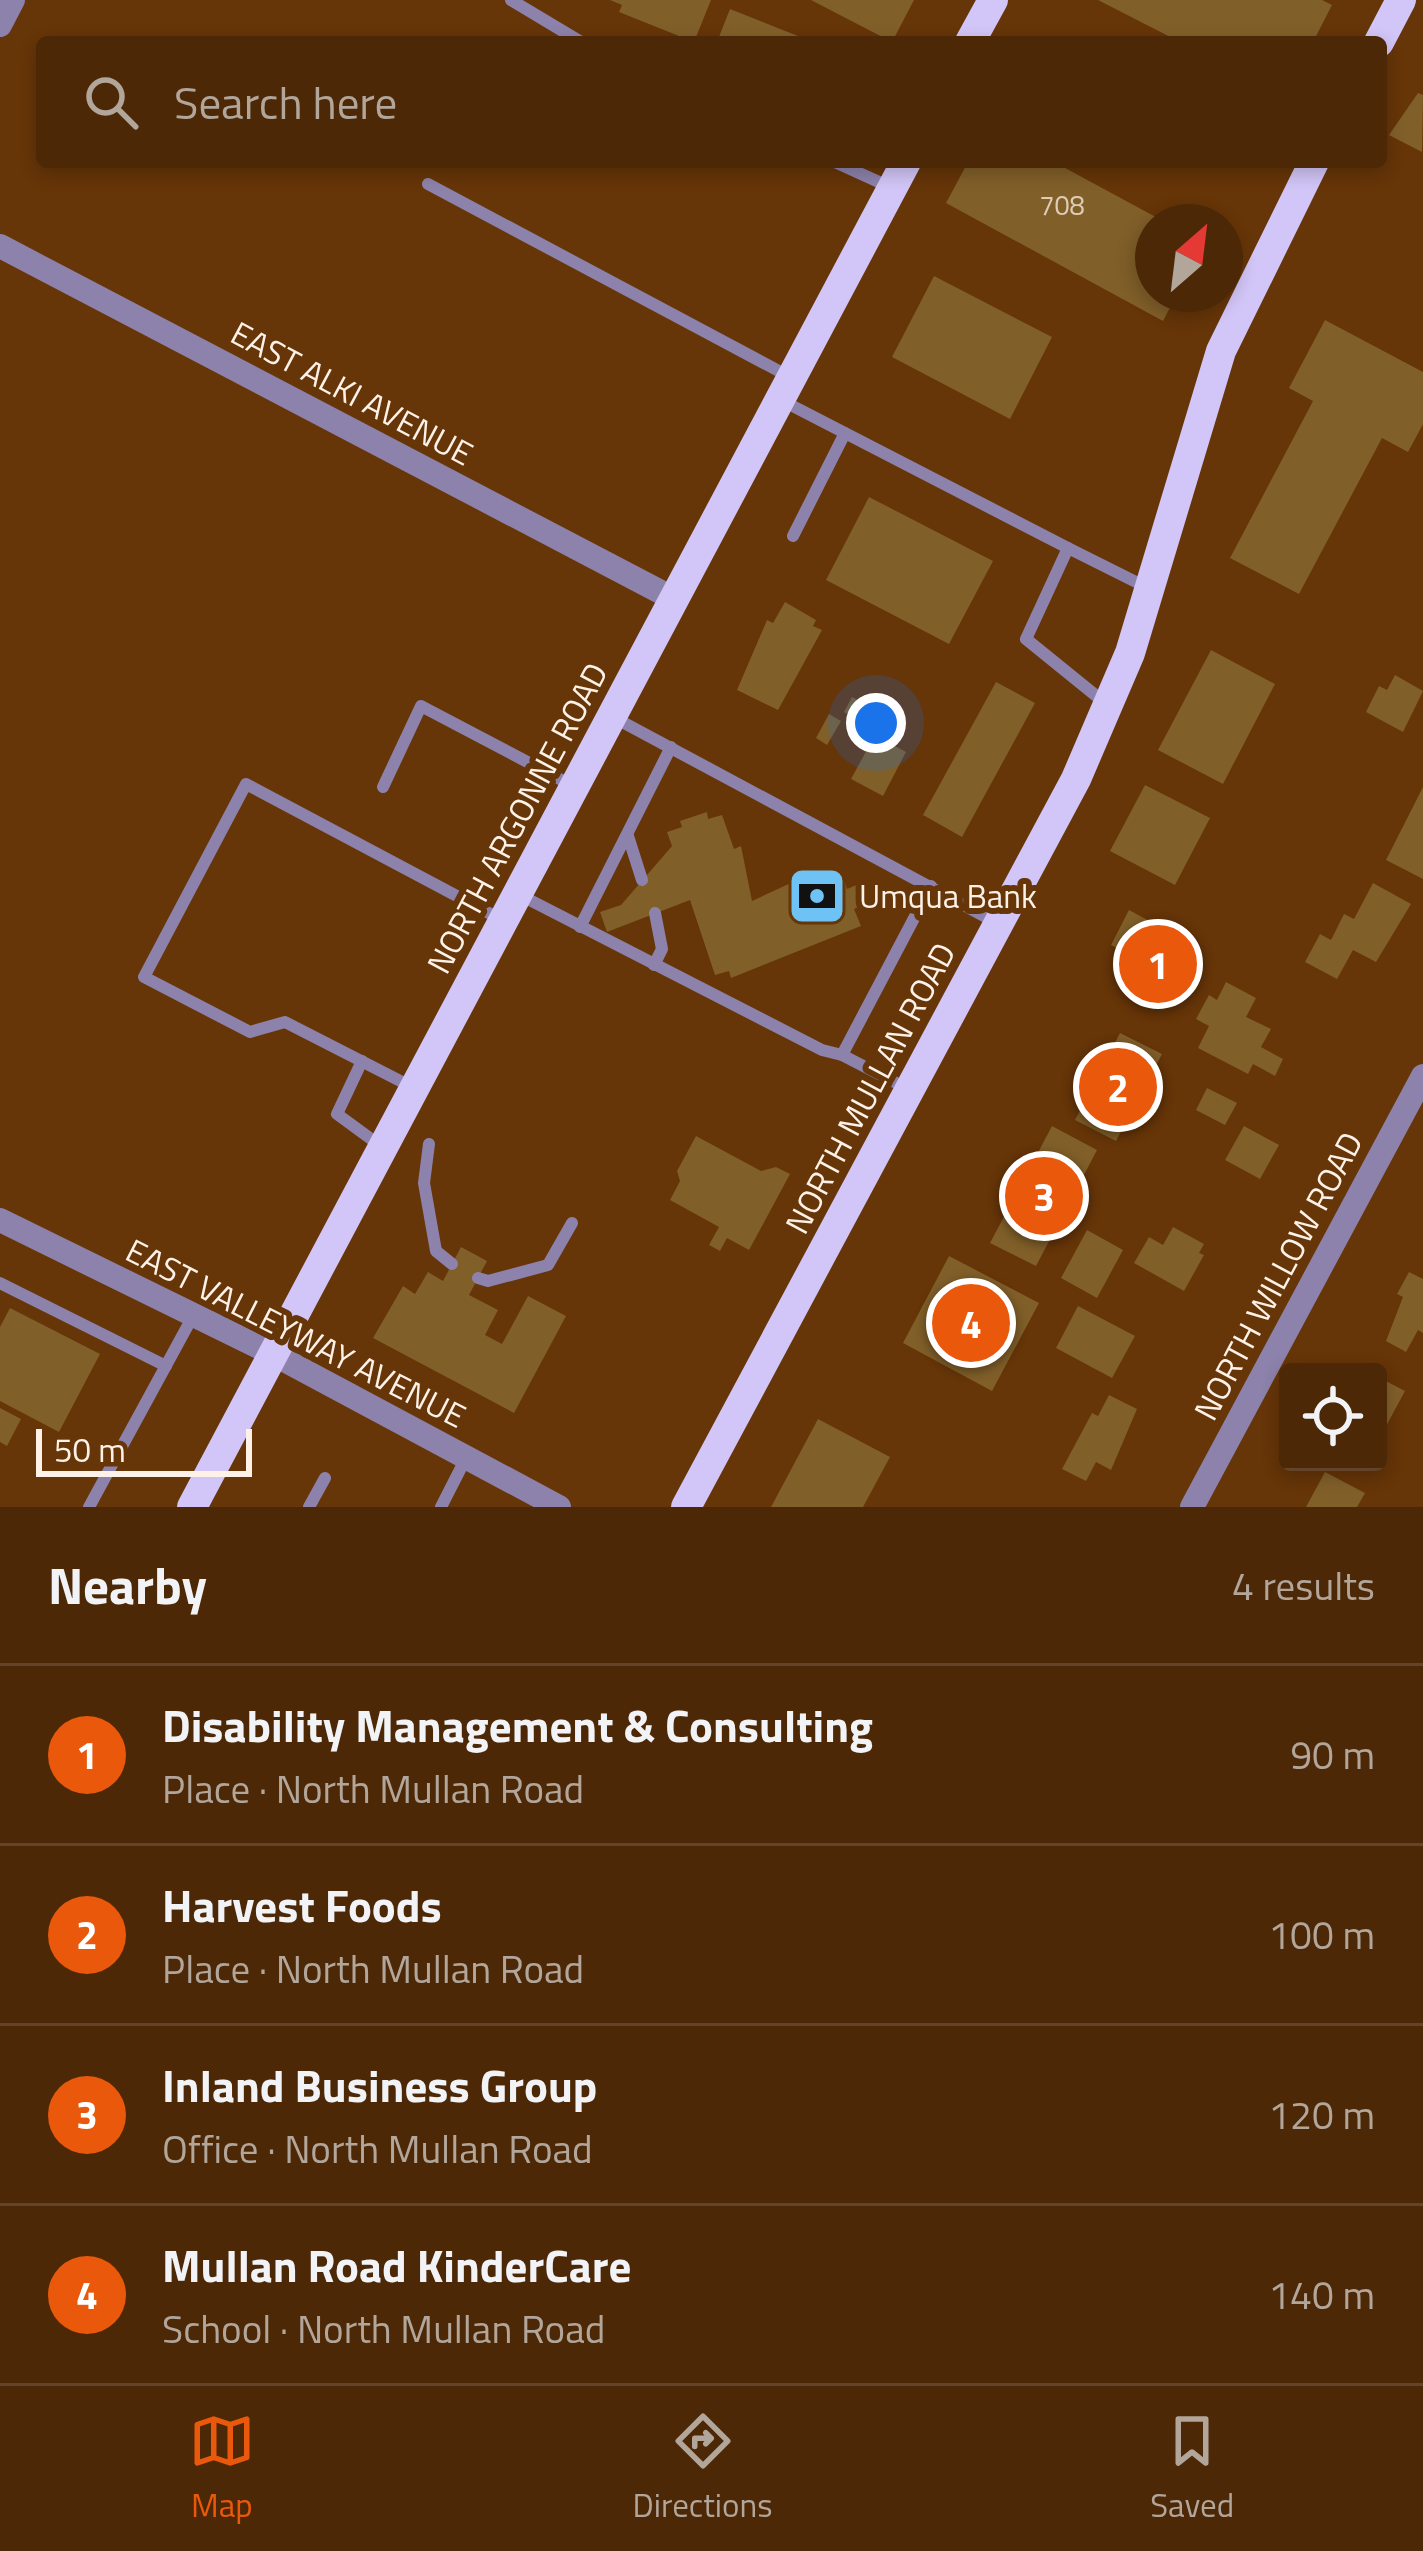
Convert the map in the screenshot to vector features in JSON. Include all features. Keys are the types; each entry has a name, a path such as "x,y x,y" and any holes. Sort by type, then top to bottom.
{"main road":[{"path":"973,36 993,0"},
{"path":"1382,36 1401,0"},
{"name":"NORTH MULLAN ROAD","path":"686,1507 1076,779 1149,589 1221,351 1311,168"},
{"name":"NORTH ARGONNE ROAD","path":"191,1507 899,175"}],"street":[{"path":"0,25 13,0"},
{"name":"EAST ALKI AVENUE","path":"0,246 674,598"},
{"name":"NORTH WILLOW ROAD","path":"1192,1507 1423,1076"},
{"name":"EAST VALLEYWAY AVENUE","path":"0,1220 274,1354 560,1507"}],"lane":[{"path":"512,0 570,36"},
{"path":"865,168 899,175"},
{"path":"428,184 786,388 845,433 1149,589"},
{"path":"793,536 845,433"},
{"path":"1068,548 1026,639 1107,705"},
{"path":"382,787 421,706 574,787"},
{"path":"612,716 999,924"},
{"path":"580,927 671,747"},
{"path":"415,1088 285,1022 250,1032 144,977 246,784 510,907 580,927 910,1090"},
{"path":"628,834 642,880"},
{"path":"842,1055 931,886"},
{"path":"653,965 662,949 655,913"},
{"path":"362,1061 337,1114 383,1148"},
{"path":"429,1144 424,1183 436,1251 452,1264"},
{"path":"478,1278 488,1281 548,1265 572,1223"},
{"path":"0,1283 166,1366"},
{"path":"89,1507 193,1316"},
{"path":"441,1507 466,1457"},
{"path":"309,1507 325,1478"}],"building":[{"path":"610,0 711,0 696,36 679,36 619,12 622,5"},
{"path":"811,0 914,0 895,36 880,36"},
{"path":"1098,0 1322,0 1332,5 1316,36 1168,36"},
{"path":"730,9 798,36 719,36"},
{"path":"1418,93 1423,95 1422,152 1389,135"},
{"path":"965,168 1065,168 1135,206 1135,306 946,203"},
{"path":"934,276 1052,337 1010,419 892,357"},
{"path":"1146,312 1168,312 1163,321"},
{"path":"1325,320 1423,372 1423,424 1408,452 1382,438 1299,594 1230,558 1313,401 1289,388"},
{"path":"869,497 993,561 949,644 826,580"},
{"path":"785,602 816,620 813,626 822,630 778,710 737,690 767,620 773,623"},
{"path":"1211,650 1275,684 1223,784 1158,750"},
{"path":"1395,675 1423,691 1403,732 1366,712 1379,686 1387,690"},
{"path":"996,682 1035,703 962,837 923,815"},
{"path":"852,697 866,704 857,720 844,712"},
{"path":"871,708 885,716 877,731 863,723"},
{"path":"829,714 841,721 827,745 816,738"},
{"path":"875,735 906,752 883,796 851,779"},
{"path":"1145,785 1210,818 1175,885 1110,851"},
{"path":"1423,787 1423,879 1386,860"},
{"name":"Umqua Bank","path":"707,812 708,819 722,815 734,849 741,846 752,901 806,876 808,883 842,872 847,889 861,883 869,903 854,909 861,926 731,978 729,971 715,975 690,900 607,932 600,912 621,905 672,846 667,832 682,827 680,821"},
{"path":"1373,883 1411,904 1376,962 1353,950 1337,979 1305,962 1320,934 1331,940 1344,914 1354,919"},
{"path":"1129,910 1194,945 1160,1009 1126,991 1136,973 1130,955 1111,945"},
{"path":"1226,982 1256,998 1246,1017 1271,1029 1261,1047 1283,1059 1275,1076 1253,1064 1248,1074 1198,1048 1209,1026 1196,1019 1209,995 1217,1000"},
{"path":"1120,1033 1162,1054 1116,1141 1075,1120"},
{"path":"1207,1088 1237,1103 1225,1125 1196,1110"},
{"path":"1052,1126 1097,1150 1036,1266 990,1243"},
{"path":"1244,1126 1279,1145 1260,1179 1225,1160"},
{"path":"696,1136 761,1171 776,1167 790,1174 749,1250 727,1238 720,1251 709,1245 719,1227 670,1200 680,1181 677,1171"},
{"path":"1173,1227 1204,1244 1199,1253 1204,1255 1184,1291 1134,1263 1149,1237 1163,1245"},
{"path":"1087,1230 1123,1250 1097,1298 1061,1278"},
{"path":"461,1247 487,1261 469,1295 498,1310 485,1335 502,1344 528,1296 566,1316 514,1413 373,1338 403,1286 415,1294 428,1272 443,1281"},
{"path":"949,1256 1039,1303 992,1391 903,1343"},
{"path":"1409,1272 1423,1279 1423,1333 1418,1330 1406,1352 1386,1341 1403,1297 1397,1294"},
{"path":"1078,1306 1135,1336 1112,1378 1056,1348"},
{"path":"10,1308 100,1354 59,1432 0,1401 0,1327"},
{"path":"1387,1382 1405,1391 1387,1424"},
{"path":"1109,1395 1137,1409 1111,1470 1096,1462 1086,1481 1062,1469 1092,1413 1098,1416"},
{"path":"0,1408 21,1419 7,1446 0,1442"},
{"path":"818,1419 890,1457 863,1507 771,1507"},
{"path":"1325,1472 1365,1493 1357,1507 1306,1507"}],"place":[{"name":"Umqua Bank","path":"817,896"},
{"name":"Disability Management & Consulting","path":"1158,964"},
{"name":"Harvest Foods","path":"1118,1087"},
{"name":"Inland Business Group","path":"1044,1196"},
{"name":"Mullan Road KinderCare","path":"971,1323"}]}
